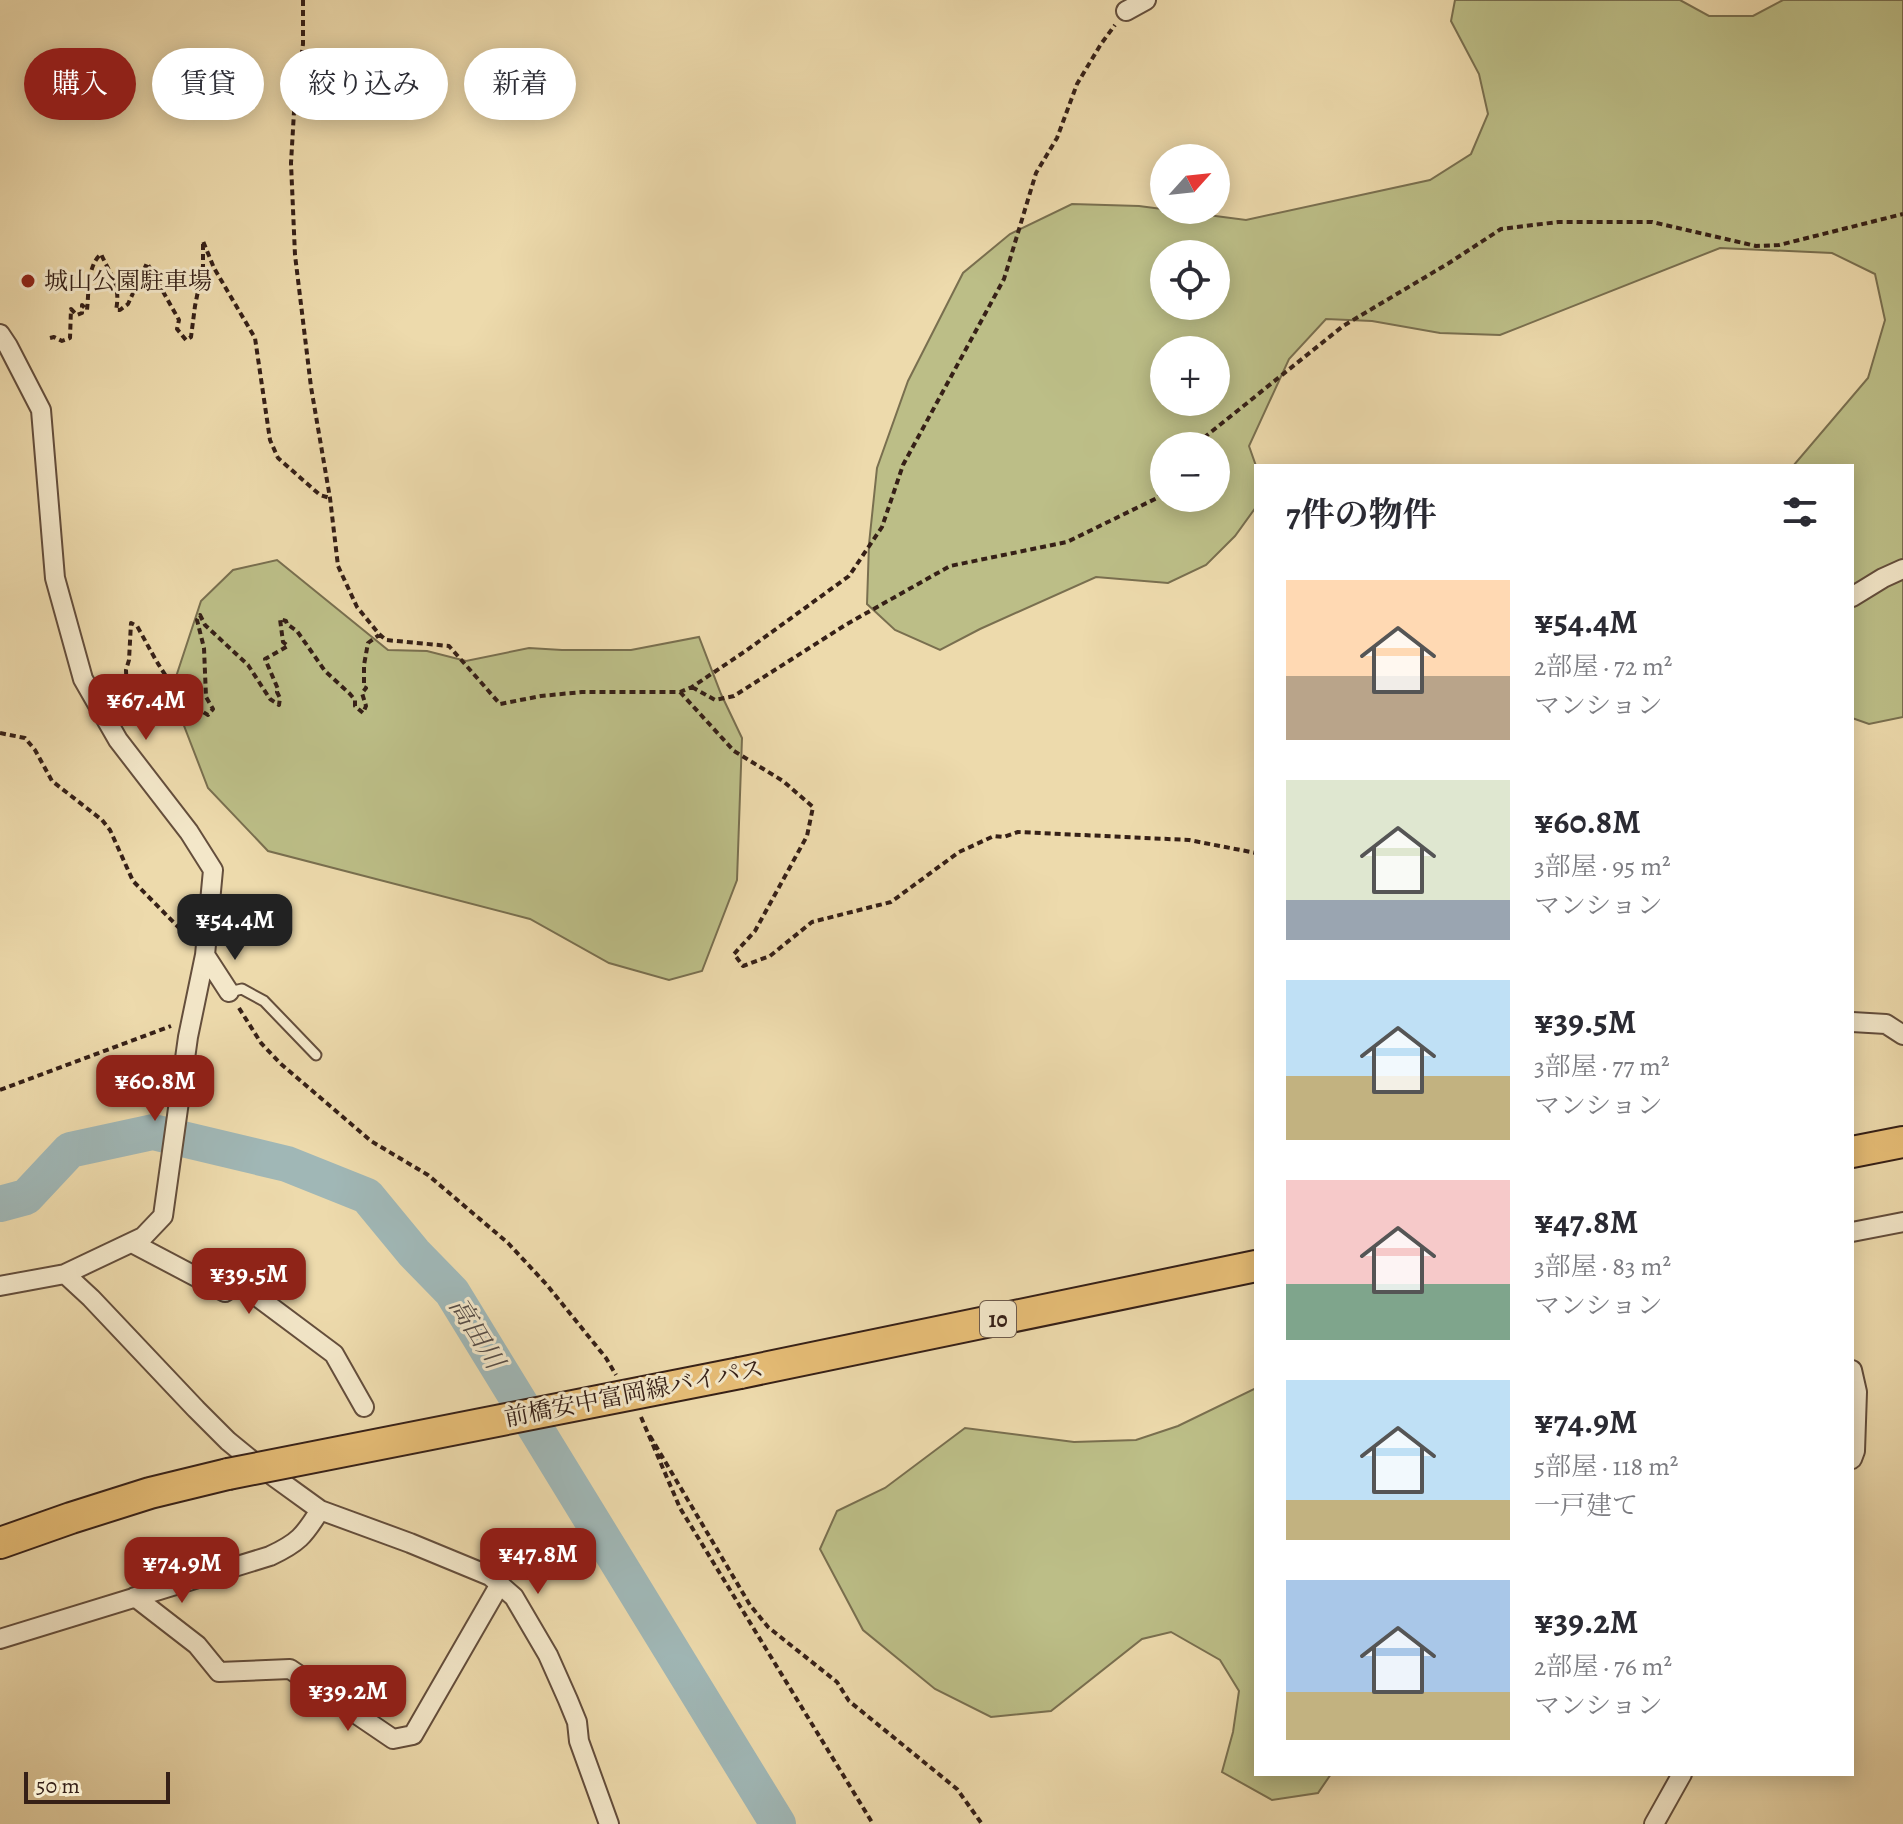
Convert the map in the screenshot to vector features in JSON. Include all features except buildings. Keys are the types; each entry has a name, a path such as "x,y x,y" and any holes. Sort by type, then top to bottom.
{"main road":[{"path":"1854,1152 1903,1142"},
{"name":"前橋安中富岡線バイパス","path":"5,1544 71,1518 150,1493 228,1474 740,1373 1254,1266"}],"street":[{"path":"1126,11 1146,0"},
{"path":"0,334 41,410 55,578 83,679 118,740 189,832 213,870 205,955 188,1037 163,1216 143,1237 65,1274 0,1286"},
{"path":"1854,596 1903,569"},
{"path":"205,955 229,992"},
{"path":"1854,1022 1886,1024 1903,1035"},
{"path":"1854,1232 1903,1222"},
{"path":"132,1243 225,1292 239,1283 334,1354 364,1407"},
{"path":"65,1274 228,1441 320,1510 490,1576 514,1597 548,1655 577,1722 579,1741 609,1824"},
{"path":"1854,1379 1857,1392 1854,1454"},
{"path":"0,1639 270,1556 291,1546 305,1534 320,1510"},
{"path":"135,1597 197,1645 219,1672 290,1669 393,1739 413,1735 500,1584"},
{"path":"1654,1824 1681,1776"}],"lane":[{"path":"229,992 242,989 264,1001 316,1055"}],"path":[{"path":"303,0 303,44 291,163 295,255 338,566 357,607 386,640 449,646 500,704 582,692 680,692 747,650 849,576 882,527 903,465 1004,279 1036,173 1057,138 1077,84 1126,11"},
{"path":"1211,432 1343,326 1501,229 1558,222 1652,222 1756,246 1779,245 1903,214"},
{"path":"50,338 62,341 70,338 71,309 77,315 82,313 82,305 87,310 91,268 101,254 119,297 116,310 128,304 147,263 179,320 177,329 186,340 191,337 203,266 203,241 214,268 255,338 270,440 278,458 320,495 330,498"},
{"path":"692,687 715,700 734,696 847,624 950,566 1067,542 1150,501"},
{"path":"118,740 127,702 126,670 131,623 137,626 180,695 208,715 213,709 206,697 204,648 197,620 200,615 205,625 248,665 270,699 279,705 278,689 265,659 288,646 283,642 280,619 297,631 325,671 350,694 355,706 363,713 366,708 362,693 366,688 364,665 368,643 379,634"},
{"path":"680,692 734,751 783,781 813,807 807,836 755,931 734,954 743,966 770,956 812,922 891,902 959,852 994,836 1004,837 1018,832 1174,839 1254,853"},
{"path":"0,733 25,738 52,781 102,820 110,830 133,881 205,955"},
{"path":"0,1090 192,1018"},
{"path":"645,1429 750,1605 768,1627 837,1682 849,1701 957,1789 979,1823"}],"green space":[{"path":"1455,0 1680,0 1709,16 1753,16 1783,0 1903,0 1903,717 1869,724 1854,719 1854,464 1795,464 1868,378 1885,320 1875,274 1832,253 1720,248 1500,335 1440,333 1372,321 1326,319 1289,359 1249,446 1255,464 1254,510 1235,536 1206,565 1168,583 1096,577 940,650 895,630 867,604 869,544 877,468 908,381 963,273 1010,234 1072,204 1150,207 1150,224 1230,224 1230,218 1246,220 1430,180 1471,154 1488,114 1479,74 1451,21"},
{"path":"277,560 388,650 427,651 466,661 529,648 631,650 699,637 742,738 737,880 702,971 669,980 609,963 530,919 268,851 208,788 171,692 201,601 233,570"},
{"path":"1254,1389 1254,1776 1330,1776 1318,1793 1272,1800 1222,1772 1233,1732 1239,1691 1220,1660 1171,1632 1142,1639 1051,1711 991,1717 935,1689 863,1630 820,1549 837,1511 885,1488 965,1428 1074,1442 1136,1440 1178,1426"}],"waterway":[{"name":"高田川","path":"0,1204 26,1197 70,1150 153,1132 287,1164 367,1196 414,1253 452,1292 778,1824"}],"place":[{"name":"城山公園駐車場","path":"28,281"}]}
